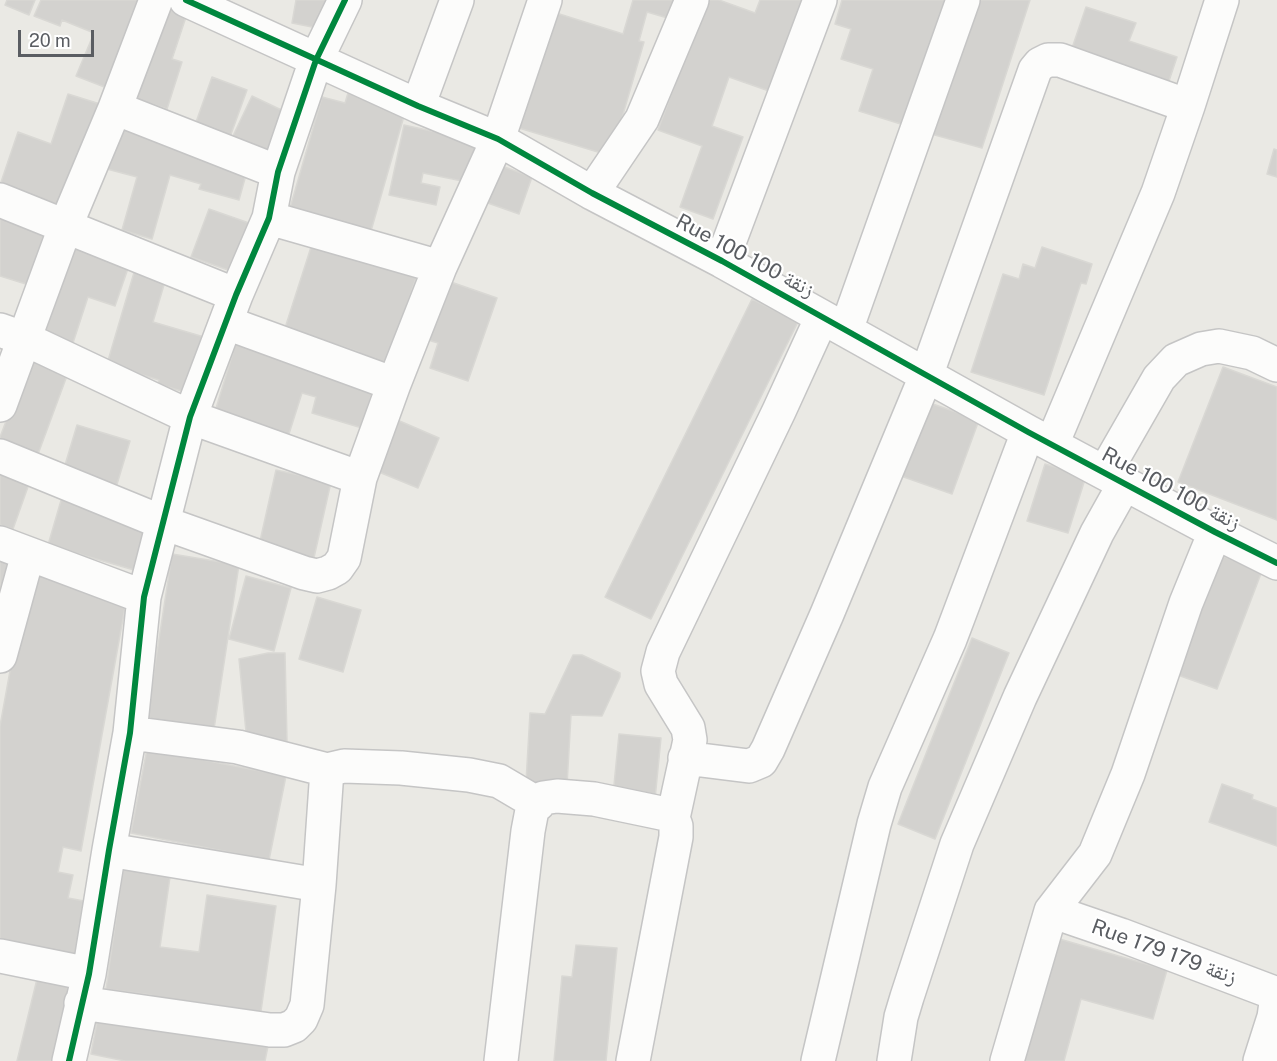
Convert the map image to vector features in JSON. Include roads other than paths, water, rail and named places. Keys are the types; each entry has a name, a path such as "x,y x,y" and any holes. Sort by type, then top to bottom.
{"street":[{"path":"0,405 12,334 66,225 116,108 156,0"},
{"name":"Rue 100 زنقة 100","path":"186,0 418,106 498,139 926,376 1277,563"},
{"path":"69,1061 85,989 130,733 144,597 190,417 269,218 278,172 316,60 345,0"},
{"path":"418,106 457,0"},
{"path":"0,456 164,523 304,573 317,576 337,568 344,558 360,478 394,384 440,267 498,139 545,0"},
{"path":"592,193 642,118 692,0"},
{"path":"722,261 820,0"},
{"path":"633,1061 676,837 673,818 690,740 688,728 661,684 658,671 663,652 779,411 834,324 963,0"},
{"path":"818,1061 874,824 885,787 1040,438 1154,202 1222,0"},
{"path":"685,758 749,765 756,764 764,757 827,614 926,376 1035,70 1048,60 1073,64 1188,106"},
{"path":"116,108 278,172"},
{"path":"0,200 66,225 231,309 394,384"},
{"path":"269,218 440,267"},
{"path":"12,334 190,417 360,478"},
{"path":"896,1060 901,1017 957,844 1020,697 1097,533 1115,478 1160,378 1181,357 1201,348 1218,346 1252,353 1277,365"},
{"path":"1007,1061 1051,911 1095,854 1128,774 1186,603 1215,532"},
{"path":"0,656 14,549 144,597"},
{"path":"130,733 238,747 327,770 344,766 401,768 469,775 499,782 538,804"},
{"path":"0,956 85,989 270,1030 284,1030 294,1026 301,1019 307,1005 327,770"},
{"path":"501,1061 532,810 543,798 557,796 594,799 666,814 673,818"},
{"path":"109,850 319,885"},
{"name":"Rue 179 زنقة 179","path":"1051,911 1121,934 1277,995"},
{"path":"1267,1058 1277,995"}]}
